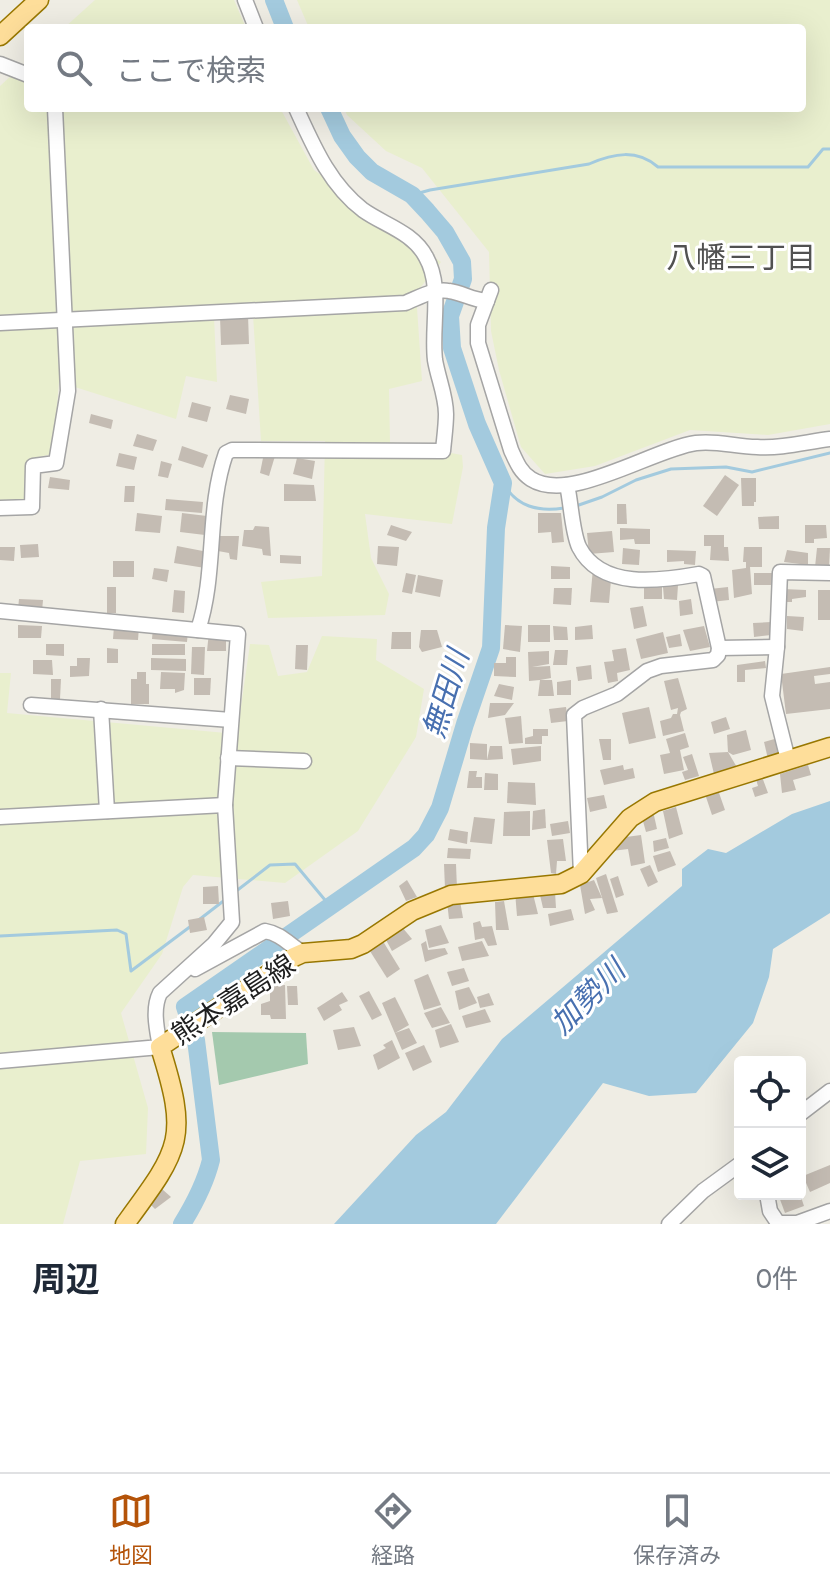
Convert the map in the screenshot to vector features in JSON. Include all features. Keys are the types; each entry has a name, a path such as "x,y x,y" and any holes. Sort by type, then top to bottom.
{"main road":[{"path":"0,36 39,0"},
{"path":"581,874 630,818 655,802 830,747"},
{"name":"熊本嘉島線","path":"125,1224 168,1164 175,1145 176,1108 166,1044 303,953 351,949 412,911 451,895 551,886 581,874"}],"street":[{"path":"245,0 254,24"},
{"path":"0,64 24,73"},
{"path":"0,508 32,507 33,466 56,463 68,391 55,112"},
{"path":"198,630 206,607 220,469 226,453 232,450 443,451 446,413 435,361 433,322 441,291 427,257 413,239 362,209 326,170 298,112"},
{"path":"0,323 405,303 441,291 486,297 478,325 478,343 511,450 518,466 533,481 544,485 567,485 592,480 696,443 733,443 755,448 830,439"},
{"path":"567,485 578,546 593,565 629,580 703,576 719,648 713,660 661,666 647,671 617,694 574,715 581,874"},
{"path":"788,760 772,696 780,572 830,573"},
{"path":"0,611 238,634 225,805 232,922 214,944 160,993 156,1001 166,1044 0,1061"},
{"path":"719,648 777,647"},
{"path":"31,705 231,720"},
{"path":"101,709 107,811"},
{"path":"228,758 304,761"},
{"path":"0,817 225,805"},
{"path":"171,983 247,938 265,931 281,935 290,946 303,953"},
{"path":"806,1109 830,1091"},
{"path":"669,1224 703,1191 734,1168"},
{"path":"768,1200 770,1211 778,1223 797,1223 830,1211"}],"green space":[{"path":"95,0 234,0 244,24 68,24"},
{"path":"297,0 830,0 830,424 768,435 690,430 595,466 545,474 521,447 499,370 491,331 489,252 422,168 386,151 346,112 806,112 806,24 307,24"},
{"path":"24,64 24,112 282,112 314,170 441,262 416,293 422,381 389,389 390,442 462,455 463,467 452,524 365,514 371,558 389,594 385,615 268,618 261,582 322,576 325,441 261,441 253,315 214,317 217,382 186,376 176,419 59,382 53,454 28,459 25,503 0,505 0,86"},
{"path":"322,636 377,639 376,660 424,689 416,737 358,831 285,883 193,875 183,887 162,954 121,1013 148,1108 146,1154 80,1161 63,1224 0,1224 0,673 11,673 7,713 237,734 250,644 269,645 278,676 307,672"},
{"path":"212,1032 306,1033 308,1064 219,1085"}],"water":[{"name":"加勢川","path":"830,801 830,913 773,949 769,977 753,1023 696,1093 649,1096 603,1083 496,1224 334,1224 416,1135 446,1112 502,1039 682,886 682,869 708,849 726,853 792,814"}],"building":[{"path":"248,315 249,344 221,345 220,316"},
{"path":"230,395 249,399 246,414 226,409"},
{"path":"192,402 211,407 207,422 188,417"},
{"path":"91,414 113,420 111,429 89,423"},
{"path":"137,434 157,440 153,451 133,446"},
{"path":"182,446 208,455 203,468 178,460"},
{"path":"119,453 137,457 134,470 116,466"},
{"path":"264,453 275,456 269,476 260,473"},
{"path":"297,458 315,461 312,479 293,474"},
{"path":"161,461 172,464 168,478 158,476"},
{"path":"725,475 739,485 717,516 703,506"},
{"path":"50,477 70,480 69,490 48,488"},
{"path":"741,478 756,478 754,506 742,506"},
{"path":"284,484 314,485 316,501 284,501"},
{"path":"125,486 135,486 134,502 124,502"},
{"path":"166,499 203,502 202,513 165,510"},
{"path":"617,504 626,504 627,524 617,524"},
{"path":"137,513 162,516 160,533 135,531"},
{"path":"182,513 207,516 205,535 180,532"},
{"path":"538,513 561,513 564,542 552,543 551,532 538,533"},
{"path":"779,516 779,529 759,529 758,517"},
{"path":"391,525 412,532 406,541 387,535"},
{"path":"805,525 826,525 827,538 805,543"},
{"path":"255,526 269,527 271,556 263,555 262,549 242,546 244,530 253,530"},
{"path":"620,528 650,529 650,544 635,544 634,539 620,540"},
{"path":"612,531 614,552 589,554 587,533"},
{"path":"704,535 724,535 729,561 710,560 711,546 704,546"},
{"path":"218,536 239,536 237,560 230,559 229,553 218,551"},
{"path":"38,544 39,557 21,558 20,545"},
{"path":"177,546 208,552 205,568 174,563"},
{"path":"378,546 399,547 397,566 377,564"},
{"path":"0,547 15,547 14,561 0,560"},
{"path":"744,547 762,547 762,567 750,567 752,594 734,598 732,570 746,568 746,562 743,562"},
{"path":"623,548 640,550 639,565 622,564"},
{"path":"817,548 830,548 829,568 815,567"},
{"path":"667,550 696,551 695,565 684,564 684,561 667,562"},
{"path":"787,550 808,553 808,565 784,562"},
{"path":"280,555 301,556 301,564 280,563"},
{"path":"113,561 134,561 134,577 113,577"},
{"path":"551,566 570,567 570,579 551,579"},
{"path":"154,568 169,570 167,582 152,579"},
{"path":"593,568 611,580 609,603 590,602"},
{"path":"406,573 416,575 412,594 402,592"},
{"path":"754,573 774,573 774,585 754,585"},
{"path":"672,574 673,585 678,585 677,600 664,599 662,575"},
{"path":"418,575 443,580 440,597 415,592"},
{"path":"644,585 662,585 662,599 644,599"},
{"path":"107,587 116,587 116,613 107,613"},
{"path":"728,587 729,600 711,602 710,589"},
{"path":"554,588 572,588 571,605 553,604"},
{"path":"783,589 806,590 806,597 783,602"},
{"path":"174,590 185,591 184,613 172,612"},
{"path":"818,590 830,590 830,620 818,620"},
{"path":"19,599 43,600 42,611 18,609"},
{"path":"691,599 693,614 680,616 679,601"},
{"path":"643,606 647,626 634,629 630,608"},
{"path":"787,616 804,617 803,631 787,629"},
{"path":"771,622 771,635 754,637 753,623"},
{"path":"18,625 42,626 41,638 18,638"},
{"path":"505,625 522,626 520,652 503,649"},
{"path":"528,625 550,625 550,642 528,642"},
{"path":"592,625 593,639 575,640 575,627"},
{"path":"114,626 139,627 138,640 113,639"},
{"path":"553,626 567,627 568,640 554,640"},
{"path":"704,626 710,647 690,651 683,630"},
{"path":"153,628 188,631 187,642 152,639"},
{"path":"421,630 437,630 442,647 422,652 419,647"},
{"path":"209,632 226,634 226,651 207,651"},
{"path":"392,632 411,632 411,649 391,649"},
{"path":"663,632 668,653 641,659 636,639"},
{"path":"680,634 682,646 669,648 666,637"},
{"path":"46,644 64,644 64,656 46,655"},
{"path":"152,644 185,644 185,655 152,655"},
{"path":"296,645 308,645 307,670 295,669"},
{"path":"192,647 205,647 204,675 191,674"},
{"path":"107,648 118,649 118,663 107,663"},
{"path":"626,648 630,670 617,673 618,681 608,683 604,662 614,661 612,650"},
{"path":"555,650 568,650 567,665 553,665"},
{"path":"549,651 549,664 532,667 550,666 551,678 529,681 528,652"},
{"path":"506,657 516,657 516,677 494,676 494,663 506,663"},
{"path":"77,658 90,658 89,676 70,677 70,666 77,666"},
{"path":"151,658 186,659 186,671 151,670"},
{"path":"33,660 52,660 53,675 33,674"},
{"path":"765,661 766,668 745,670 745,682 737,682 737,665"},
{"path":"591,665 592,679 578,681 576,667"},
{"path":"830,667 830,674 814,676 815,684 830,682 830,709 786,714 781,674"},
{"path":"137,672 146,672 149,704 131,704 131,679 137,679"},
{"path":"161,672 185,673 184,690 175,693 175,689 160,689"},
{"path":"194,678 211,678 210,695 194,695"},
{"path":"678,678 687,709 680,715 684,731 663,736 660,721 677,714 678,708 671,710 664,681"},
{"path":"51,679 61,679 60,699 51,699"},
{"path":"540,680 552,680 554,696 538,696"},
{"path":"571,680 571,695 557,695 557,682"},
{"path":"499,684 514,687 512,700 494,696"},
{"path":"490,703 514,703 505,715 488,718"},
{"path":"566,707 568,721 551,723 549,709"},
{"path":"649,707 656,738 629,744 622,713"},
{"path":"521,716 523,743 509,744 505,718"},
{"path":"726,717 730,729 714,734 711,722"},
{"path":"533,729 548,729 548,736 542,736 542,744 525,744 525,738 533,736"},
{"path":"746,730 751,750 733,755 728,752 727,735"},
{"path":"685,733 689,747 680,750 684,770 664,774 660,755 670,753 666,739"},
{"path":"778,738 784,755 768,759 764,742"},
{"path":"599,739 611,739 611,760 603,760"},
{"path":"470,743 487,744 487,760 470,759"},
{"path":"490,746 502,746 503,759 487,760"},
{"path":"541,746 541,761 513,765 511,749"},
{"path":"728,752 738,769 714,774 709,753"},
{"path":"692,754 699,776 685,780 682,772 688,770 683,757"},
{"path":"623,765 624,770 633,768 635,778 604,785 600,770"},
{"path":"808,765 811,775 793,780 796,790 782,793 780,774"},
{"path":"469,771 477,771 476,777 482,777 482,788 467,788"},
{"path":"485,773 498,774 498,790 484,790"},
{"path":"761,774 768,793 755,797 752,788 758,786 755,776"},
{"path":"508,782 535,783 536,805 507,803"},
{"path":"718,790 725,810 712,815 705,794"},
{"path":"604,795 607,808 590,812 587,798"},
{"path":"676,807 683,834 669,839 663,811"},
{"path":"545,809 546,828 532,830 533,811"},
{"path":"530,811 530,836 503,836 504,812"},
{"path":"653,811 657,829 646,832 641,814"},
{"path":"474,817 495,819 492,844 470,842"},
{"path":"568,821 570,833 552,836 550,824"},
{"path":"450,829 468,832 467,844 448,840"},
{"path":"641,835 645,863 631,866 628,849 612,851 611,839"},
{"path":"666,838 669,848 654,852 653,841"},
{"path":"563,839 566,861 557,861 556,874 551,873 547,840"},
{"path":"448,848 471,849 470,859 447,858"},
{"path":"670,851 676,865 658,872 653,856"},
{"path":"444,864 456,864 457,889 445,889"},
{"path":"650,865 658,882 648,887 640,869"},
{"path":"606,874 618,912 607,914 596,878"},
{"path":"618,876 624,895 616,898 610,879"},
{"path":"407,880 417,897 406,901 399,886"},
{"path":"594,880 602,898 590,899 595,910 585,914 580,885"},
{"path":"218,886 219,904 203,904 203,887"},
{"path":"532,890 538,914 517,916 515,892"},
{"path":"555,892 556,908 543,908 540,895"},
{"path":"288,901 290,916 273,919 271,903"},
{"path":"460,901 463,918 449,919 447,902"},
{"path":"504,901 509,930 496,930 495,902"},
{"path":"571,909 574,920 550,926 548,914"},
{"path":"204,917 207,930 190,933 188,920"},
{"path":"480,921 482,927 492,926 497,945 488,946 484,938 475,940 473,923"},
{"path":"441,925 449,943 429,948 425,930"},
{"path":"402,927 412,939 392,951 385,938"},
{"path":"381,938 400,969 387,978 368,948"},
{"path":"426,941 428,950 445,948 448,954 425,962 421,944"},
{"path":"482,941 489,956 462,961 458,947"},
{"path":"464,968 469,981 452,986 447,972"},
{"path":"428,974 441,1005 424,1010 414,980"},
{"path":"285,985 286,1019 261,1015 261,1004 270,1001 270,986"},
{"path":"287,986 297,986 298,1005 288,1005"},
{"path":"469,987 477,1003 459,1010 455,991"},
{"path":"369,991 382,1015 372,1020 359,996"},
{"path":"342,992 348,1001 339,1005 342,1010 324,1021 317,1008"},
{"path":"489,993 494,1005 480,1008 477,997"},
{"path":"395,997 409,1025 395,1033 409,1028 417,1043 402,1050 382,1003"},
{"path":"441,1007 450,1023 432,1028 424,1013"},
{"path":"485,1009 491,1022 466,1028 462,1016"},
{"path":"451,1024 459,1042 440,1048 435,1030"},
{"path":"354,1027 361,1046 338,1050 333,1030"},
{"path":"392,1040 400,1058 378,1070 373,1055 386,1048 383,1045"},
{"path":"424,1045 432,1062 413,1071 405,1053"},
{"path":"830,1165 830,1183 810,1192 806,1175"},
{"path":"162,1189 171,1197 155,1209 147,1201"},
{"path":"780,1200 802,1200 804,1206 785,1213"}],"waterway":[{"name":"無田川","path":"274,0 283,24"},
{"name":"無田川","path":"182,1224 199,1193 211,1160 196,1040 185,1007 414,848 426,835 440,808 491,648 496,528 503,483 477,424 452,348 450,316 463,279 462,262 445,232 412,195 372,172 357,157 342,136 331,112"},
{"path":"412,195 589,164 616,155 642,157 658,167 808,167 823,149 830,149"},
{"path":"576,506 636,480 671,469 726,467 752,472 830,453"},
{"path":"503,483 515,498 529,506 564,508"},
{"path":"235,892 270,865 295,864 330,906"},
{"path":"200,919 226,899"},
{"path":"0,936 117,930 126,934 131,971 191,926"}],"district":[{"name":"八幡三丁目","path":"741,258"}]}
